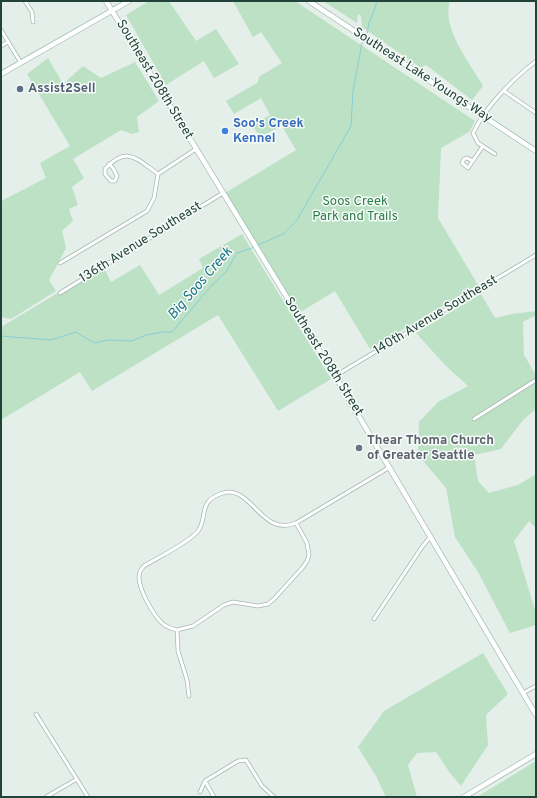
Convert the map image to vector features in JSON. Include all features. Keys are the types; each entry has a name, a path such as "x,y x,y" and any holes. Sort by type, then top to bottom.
{"street":[{"path":"25,1 32,12 33,22"},
{"name":"Southeast 208th Street","path":"106,1 390,467 536,715"},
{"path":"1,74 129,1"},
{"name":"Southeast Lake Youngs Way","path":"309,1 536,151"},
{"path":"1,30 21,63"},
{"path":"1,46 8,42"},
{"path":"495,154 476,140 473,133 516,76 536,61"},
{"path":"504,91 536,113"},
{"path":"473,161 483,146"},
{"path":"60,263 147,211 154,198 158,174 196,149"},
{"path":"109,164 117,174 117,179 113,181 108,180 104,172 105,169 109,164 120,157 130,156 158,174"},
{"name":"136th Avenue Southeast","path":"60,293 223,193"},
{"name":"140th Avenue Southeast","path":"335,376 536,255"},
{"path":"474,419 536,380"},
{"path":"296,523 307,543 309,555 307,562 274,600 268,604 258,606 233,602 224,605 193,626 177,630 166,625 158,618 142,590 139,577 140,570 144,566 195,535 202,524 204,511 208,503 221,493 236,492 266,519 274,524 286,527 296,523 390,467"},
{"path":"374,619 431,536"},
{"path":"177,630 178,651 187,680 189,696"},
{"path":"524,693 536,686"},
{"path":"36,714 88,797"},
{"path":"464,797 536,754"},
{"path":"200,792 205,781 238,761 246,760 262,786 274,797"},
{"path":"46,797 77,779"},
{"path":"205,781 214,797"}],"green space":[{"path":"149,1 169,1 196,41 216,29 239,64 214,78 204,61 166,85 126,15"},
{"name":"Soos Creek Park and Trails","path":"233,1 295,1 475,121 469,132 441,148 438,218 478,285 370,349 335,291 299,313 225,193 296,150 283,128 286,126 285,124 260,137 253,126 270,115 261,98 234,114 226,101 257,83 260,76 282,63 261,32 253,37"},
{"path":"323,1 450,1 448,11 453,34 464,56 483,86 472,100 426,65 421,68 362,27 361,16 358,14 357,23"},
{"path":"48,58 63,84 83,66 101,78 135,62 159,101 137,117 139,132 132,134 121,130 73,159 84,178 72,187 78,205 69,209 73,221 62,231 66,248 49,280 56,291 11,319 1,317 1,201 46,178 40,163 70,146 27,74"},
{"path":"242,234 331,379 278,411 218,315 92,391 80,372 1,420 1,327 103,266 111,282 140,265 159,295 203,268 199,259"},
{"path":"481,294 495,318 536,311 536,315 523,322 524,355 536,375 536,409 523,420 501,449 474,455 478,481 489,493 518,485 536,474 536,528 529,521 514,541 536,613 536,625 510,633 478,572 455,537 446,488 418,455 419,422 438,402 468,386 445,365 416,333"},
{"path":"483,653 508,694 486,715 488,745 461,786 436,752 417,753 408,765 417,797 386,797 376,776 358,747 384,711"},
{"path":"536,761 536,797 477,797"}],"waterway":[{"name":"Big Soos Creek","path":"366,36 377,1"},
{"name":"Big Soos Creek","path":"258,245 283,234 297,220 351,126 353,91 364,39"},
{"name":"Big Soos Creek","path":"1,336 51,340 76,332 94,343 108,340 132,341 146,335 172,332 211,286 226,272 237,253 255,247"}],"place":[{"name":"Assist2Sell","path":"20,89"},
{"name":"Soo's Creek Kennel","path":"225,131"},
{"name":"Thear Thoma Church of Greater Seattle","path":"359,448"}]}
